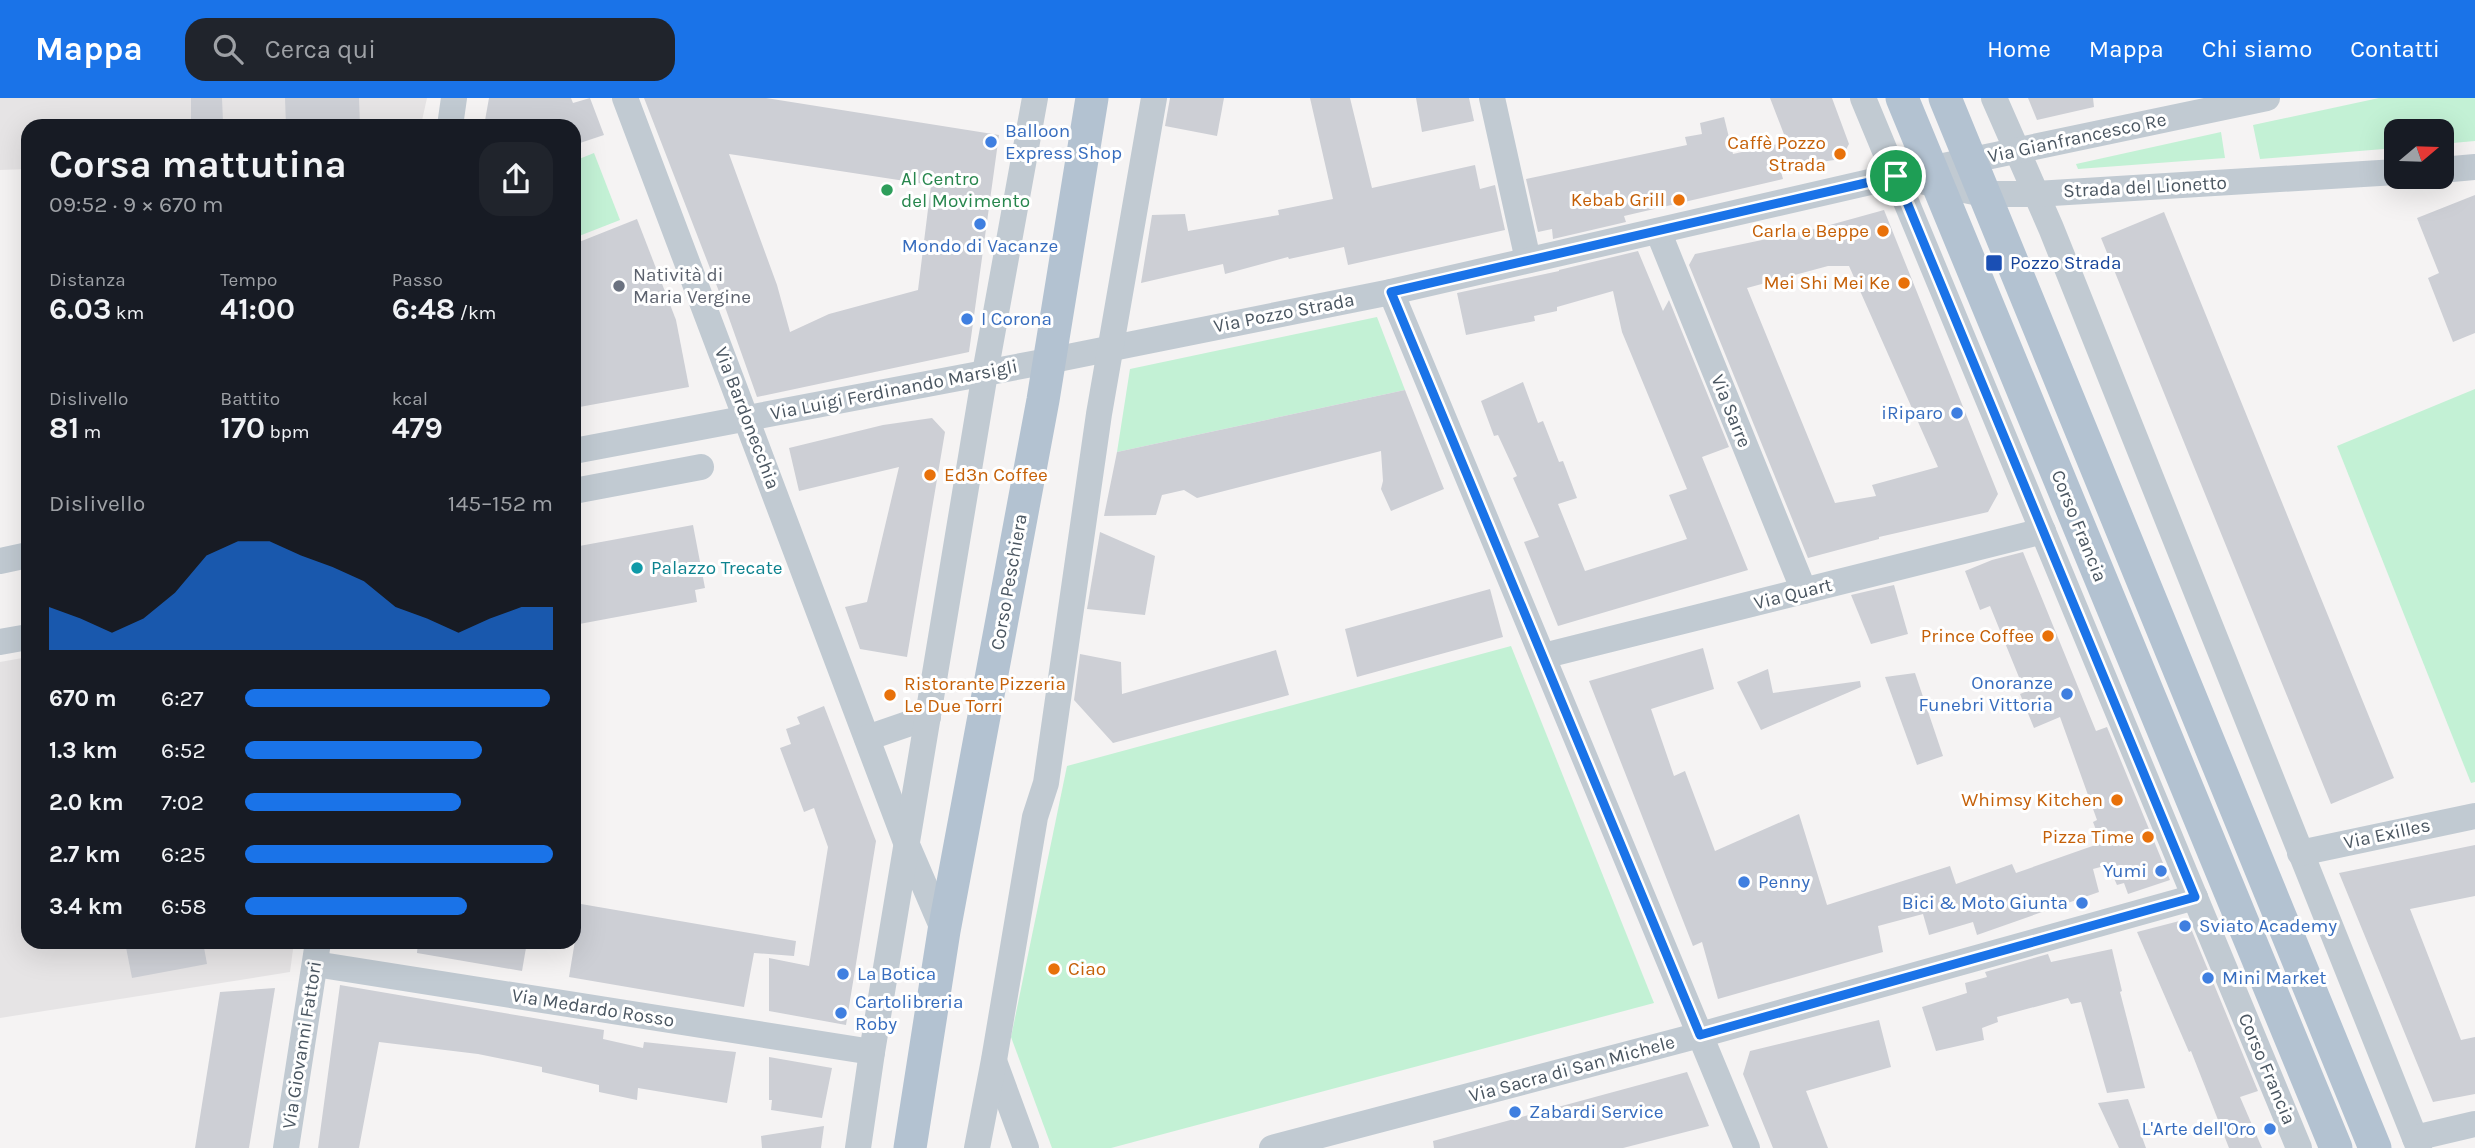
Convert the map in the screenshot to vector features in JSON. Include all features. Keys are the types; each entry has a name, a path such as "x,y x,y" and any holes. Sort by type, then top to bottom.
{"main road":[{"name":"Corso Peschiera","path":"910,1148 944,931 1048,361 1092,98"},
{"name":"Corso Francia","path":"1902,98 2336,1148"},
{"name":"Corso Francia","path":"1945,98 2375,1148"}],"street":[{"path":"451,119 454,98"},
{"name":"Via Bardonecchia","path":"625,98 907,845 944,931"},
{"path":"858,1148 985,373 1035,98"},
{"path":"977,1148 1035,817 1046,783 1110,348 1154,98"},
{"path":"1492,98 1528,260"},
{"name":"Corso Francia","path":"1863,98 2300,1148"},
{"path":"1994,98 2036,194 2417,1143 2475,1125"},
{"name":"Via Gianfrancesco Re","path":"1970,160 2266,98"},
{"name":"Via Pozzo Strada","path":"1048,361 1391,292 1896,176 1935,177 1970,160"},
{"path":"2454,169 2475,167"},
{"name":"Strada del Lionetto","path":"1935,177 1984,194 2036,194 2384,173"},
{"name":"Via Sarre","path":"1658,231 1804,591"},
{"path":"1391,292 1747,1148"},
{"name":"Via Luigi Ferdinando Marsigli","path":"581,450 1048,361"},
{"path":"581,490 701,467"},
{"name":"Via Quart","path":"1543,656 2043,531"},
{"path":"0,561 21,556"},
{"path":"0,642 21,638"},
{"path":"867,738 928,717"},
{"name":"Via Exilles","path":"2300,853 2475,816"},
{"name":"Via Sacra di San Michele","path":"1272,1148 1700,1035 2195,897"},
{"name":"Via Medardo Rosso","path":"317,953 872,1052"},
{"name":"Via Giovanni Fattori","path":"286,1148 317,953"},
{"path":"994,1060 1026,1148"}],"shaded area":[{"path":"0,98 427,98 422,119 21,119 21,169 0,170"},
{"path":"21,658 21,949 293,949 290,972 0,1018 0,662"}],"green space":[{"path":"2379,98 2475,98 2475,141 2454,143 2454,119 2384,119 2384,149 2260,159 2253,125"},
{"path":"2221,132 2225,158 2078,169 2076,164"},
{"path":"594,153 620,220 581,235 581,158"},
{"path":"1377,317 1405,390 1117,452 1130,369"},
{"path":"2475,389 2475,782 2471,783 2337,446"},
{"path":"1511,646 1654,1003 1111,1148 1052,1148 1011,1037 1067,766"}],"building":[{"path":"191,98 222,98 223,119 191,119"},
{"path":"285,98 359,98 360,119 286,119"},
{"path":"489,98 571,98 573,103 590,98 604,135 581,143 581,119 485,119"},
{"path":"644,98 766,98 999,135 969,352 757,397","holes":["729,154 931,185 918,290 829,314 790,332 777,285"]},
{"path":"1170,98 1224,98 1217,136 1165,126"},
{"path":"1310,98 1350,98 1372,188 1475,165 1480,189 1495,185 1505,230 1348,265 1344,247 1289,259 1288,257 1225,274 1223,264 1141,283 1152,215 1185,214 1188,231 1279,215 1278,210 1333,199"},
{"path":"1416,98 1469,98 1474,121 1422,132"},
{"path":"1770,98 1832,98 1849,144 1841,159 1780,168 1783,179 1624,216 1626,222 1553,239 1552,229 1538,232 1526,179 1687,145 1685,137 1702,134 1700,123 1724,117 1733,154 1787,142"},
{"path":"2028,98 2093,98 2094,107 2037,120"},
{"path":"2475,195 2475,333 2453,342 2428,278 2439,273 2417,218"},
{"path":"1884,210 1998,494 1988,512 1879,537 1808,558 1689,265 1695,254 1819,228","holes":["1828,266 1849,266 1938,467 1872,485 1876,496 1835,503 1747,288"]},
{"path":"2164,212 2394,778 2331,804 2101,238"},
{"path":"637,219 676,320 689,387 581,407 581,241"},
{"path":"1638,251 1663,311 1669,300 1729,447 1702,457 1748,570 1558,626 1524,542 1539,537 1513,478 1517,476 1498,435 1494,436 1481,401 1523,382 1538,423 1543,421 1559,462 1563,461 1577,498 1558,504 1585,571 1687,539 1669,495 1687,489 1622,332 1613,291 1557,307 1557,311 1534,316 1535,321 1466,335 1457,293"},
{"path":"1405,390 1444,489 1391,511 1381,489 1381,451 1197,498 1184,490 1162,495 1156,515 1104,516 1117,452"},
{"path":"932,418 945,432 907,657 860,649 845,607 867,602 899,467 799,491 789,448 883,425"},
{"name":"Palazzo Trecate","path":"693,525 705,588 695,590 697,602 581,624 581,546"},
{"path":"1100,532 1155,556 1145,615 1087,609"},
{"path":"2023,552 2096,731 2107,727 2170,880 2128,894 2124,883 2117,885 2108,865 2093,869 2099,892 1977,935 1973,922 1929,935 1923,914 1878,926 1883,952 1718,999 1702,942 1693,946 1589,681 1703,648 1714,689 1651,709 1674,776 1685,771 1715,851 1799,814 1827,905 1950,866 1956,884 2012,864 2016,873 2101,843 2093,822 2097,820 2060,717 2034,728 2020,694 2025,692 1990,606 1980,610 1965,571"},
{"path":"1894,585 1908,634 1871,644 1851,595"},
{"path":"1490,589 1503,637 1357,677 1345,629"},
{"path":"1276,650 1289,695 1113,743 1074,700 1080,654 1121,662 1122,694"},
{"path":"1768,669 1773,693 1860,681 1861,687 1761,730 1737,682"},
{"path":"1915,673 1943,756 1917,765 1885,677"},
{"path":"824,706 876,841 846,1025 769,1011 769,958 809,966 828,847 814,808 804,812 780,748 791,744 786,729 800,724 797,717"},
{"path":"2475,845 2475,896 2410,909 2461,1040 2475,1037 2475,1094 2433,1102 2339,873"},
{"path":"581,904 796,941 794,956 754,953 744,1007 569,977 574,949 581,949"},
{"path":"2187,919 2258,1091 2240,1097 2262,1148 2229,1148 2191,1051 2189,1052 2137,932"},
{"path":"126,949 204,949 207,964 132,978"},
{"path":"417,949 526,949 522,971 417,953"},
{"path":"2112,949 2122,991 2120,992 2145,1088 2107,1093 2081,1002 2071,1004 2068,998 1997,1017 1998,1022 1982,1028 1984,1040 1936,1051 1922,1007 1967,993 1965,983 1987,977 1985,972 2048,954 2051,962"},
{"path":"340,985 604,1030 603,1039 643,1048 644,1042 736,1052 727,1103 638,1088 637,1100 599,1092 599,1085 542,1072 542,1067 478,1054 379,1042 359,1148 318,1148"},
{"path":"275,988 249,1148 195,1148 220,992"},
{"path":"1879,1020 1891,1067 1806,1091 1828,1148 1773,1148 1743,1074 1750,1051"},
{"path":"769,1057 832,1068 822,1118 771,1110"},
{"path":"1687,1072 1709,1126 1623,1148 1434,1148 1433,1141"},
{"path":"2128,1099 2146,1148 2119,1148 2098,1103"},
{"path":"824,1126 821,1148 762,1148 761,1136"}],"place":[{"name":"Balloon Express Shop","path":"991,142"},
{"name":"Caffè Pozzo Strada","path":"1840,154"},
{"name":"Al Centro del Movimento","path":"887,190"},
{"name":"Kebab Grill","path":"1679,200"},
{"name":"Mondo di Vacanze","path":"980,224"},
{"name":"Carla e Beppe","path":"1883,231"},
{"name":"Pozzo Strada","path":"1994,263"},
{"name":"Mei Shi Mei Ke","path":"1904,283"},
{"name":"Natività di Maria Vergine","path":"619,286"},
{"name":"I Corona","path":"967,319"},
{"name":"iRiparo","path":"1957,413"},
{"name":"Ed3n Coffee","path":"930,475"},
{"name":"Palazzo Trecate","path":"637,568"},
{"name":"Prince Coffee","path":"2048,636"},
{"name":"Onoranze Funebri Vittoria","path":"2067,694"},
{"name":"Ristorante Pizzeria Le Due Torri","path":"890,695"},
{"name":"Whimsy Kitchen","path":"2117,800"},
{"name":"Pizza Time","path":"2148,837"},
{"name":"Yumi","path":"2161,871"},
{"name":"Penny","path":"1744,882"},
{"name":"Bici & Moto Giunta","path":"2082,903"},
{"name":"Sviato Academy","path":"2185,926"},
{"name":"Ciao","path":"1054,969"},
{"name":"La Botica","path":"843,974"},
{"name":"Mini Market","path":"2208,978"},
{"name":"Cartolibreria Roby","path":"841,1013"},
{"name":"Zabardi Service","path":"1515,1112"},
{"name":"L'Arte dell'Oro","path":"2270,1129"}],"route":[{"path":"1896,176 2195,897 1700,1035 1391,292 1896,176"}]}
